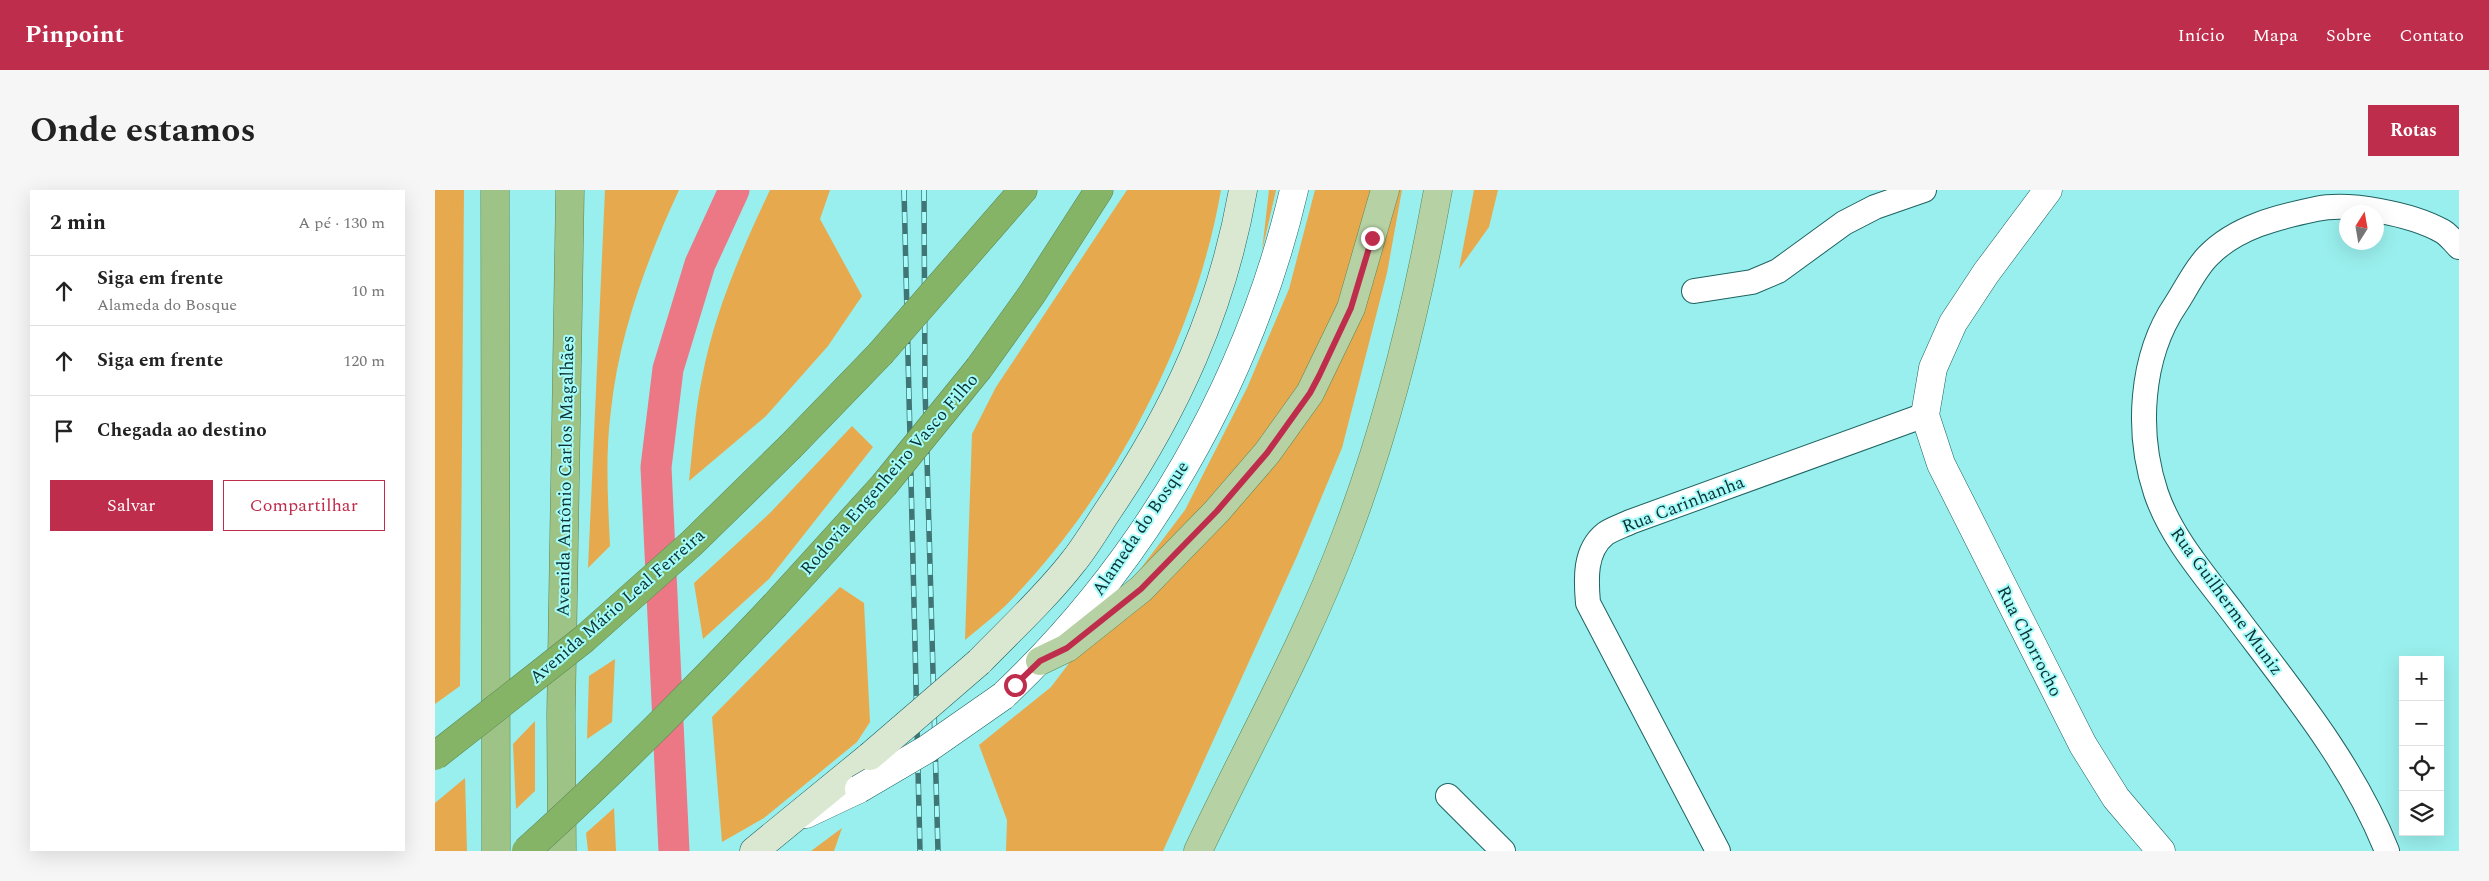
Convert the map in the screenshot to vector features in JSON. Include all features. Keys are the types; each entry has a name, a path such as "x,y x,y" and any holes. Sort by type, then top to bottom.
{"highway":[{"path":"495,190 496,851"},
{"name":"Avenida Antônio Carlos Magalhães","path":"562,851 561,716 571,190"},
{"path":"966,256 1004,190"},
{"path":"966,256 1023,190"},
{"name":"Rodovia Engenheiro Vasco Filho","path":"526,851 581,802 686,700 884,485 979,368 1032,294 1099,190"},
{"name":"Avenida Mário Leal Ferreira","path":"435,756 584,640 692,543 791,446 880,354 966,256"}],"main road":[{"path":"773,837 979,662 1073,562 1143,459 1185,380 1217,299 1237,222 1243,190"},
{"path":"1040,661 1067,648 1141,589 1217,511 1267,453 1310,393 1351,308 1385,190"},
{"path":"1198,851 1297,649 1347,533 1380,435 1423,272 1438,190"}],"street":[{"name":"Alameda do Bosque","path":"773,837 927,749 1003,696 1040,661 1103,586 1145,529 1196,444 1228,384 1257,314 1294,190"},
{"path":"1694,291 1753,282 1779,271 1844,223 1875,207 1925,190"},
{"path":"1925,415 1933,368 1953,323 1986,273 2048,190"},
{"name":"Rua Guilherme Muniz","path":"2387,851 2376,823 2333,748 2179,540 2157,494 2148,458 2144,423 2148,368 2167,317 2207,256 2239,232 2283,216 2328,206 2361,209 2420,221 2445,232 2459,247"},
{"name":"Rua Carinhanha","path":"1718,851 1588,603 1586,584 1587,564 1605,534 1630,522 1925,415"},
{"name":"Rua Chorrocho","path":"1925,415 1941,464 2083,746 2115,798 2161,851"},
{"path":"1449,796 1503,851"}],"shaded area":[{"path":"435,190 464,190 460,686 435,704"},
{"path":"605,190 679,190 656,243 636,297 621,353 611,410 608,444 607,478 610,546 588,568"},
{"path":"770,190 830,190 820,219 862,296 828,346 766,416 689,481 696,416 707,354 721,306 739,258"},
{"path":"1127,190 1221,190 1209,245 1192,301 1171,356 1145,410 1116,462 1084,512 1049,558 1011,600 965,640 972,434 996,387"},
{"path":"1269,190 1276,190 1262,251"},
{"path":"1315,190 1402,190 1387,273 1342,448 1297,556 1163,851 1006,851 1007,820 979,745 1051,687 1185,510 1247,388 1289,289"},
{"path":"1474,190 1498,190 1489,227 1459,269"},
{"path":"852,426 873,447 769,579 703,639 694,583 770,513"},
{"path":"840,587 864,603 870,722 857,742 764,818 722,842 712,717"},
{"path":"615,659 612,722 587,739 589,676"},
{"path":"535,721 535,791 516,809 513,744"},
{"path":"465,778 467,851 435,851 435,803"},
{"path":"614,808 616,851 588,851 586,833"},
{"path":"842,828 834,851 811,851"}],"waterway":[{"path":"674,851 656,467 668,369 700,264 734,190"}],"railway":[{"path":"904,190 920,851"},
{"path":"924,190 925,387 938,851"}],"route":[{"path":"1015,685 1040,661 1067,648 1141,589 1217,511 1267,453 1310,393 1319,376 1351,308 1372,238"}]}
